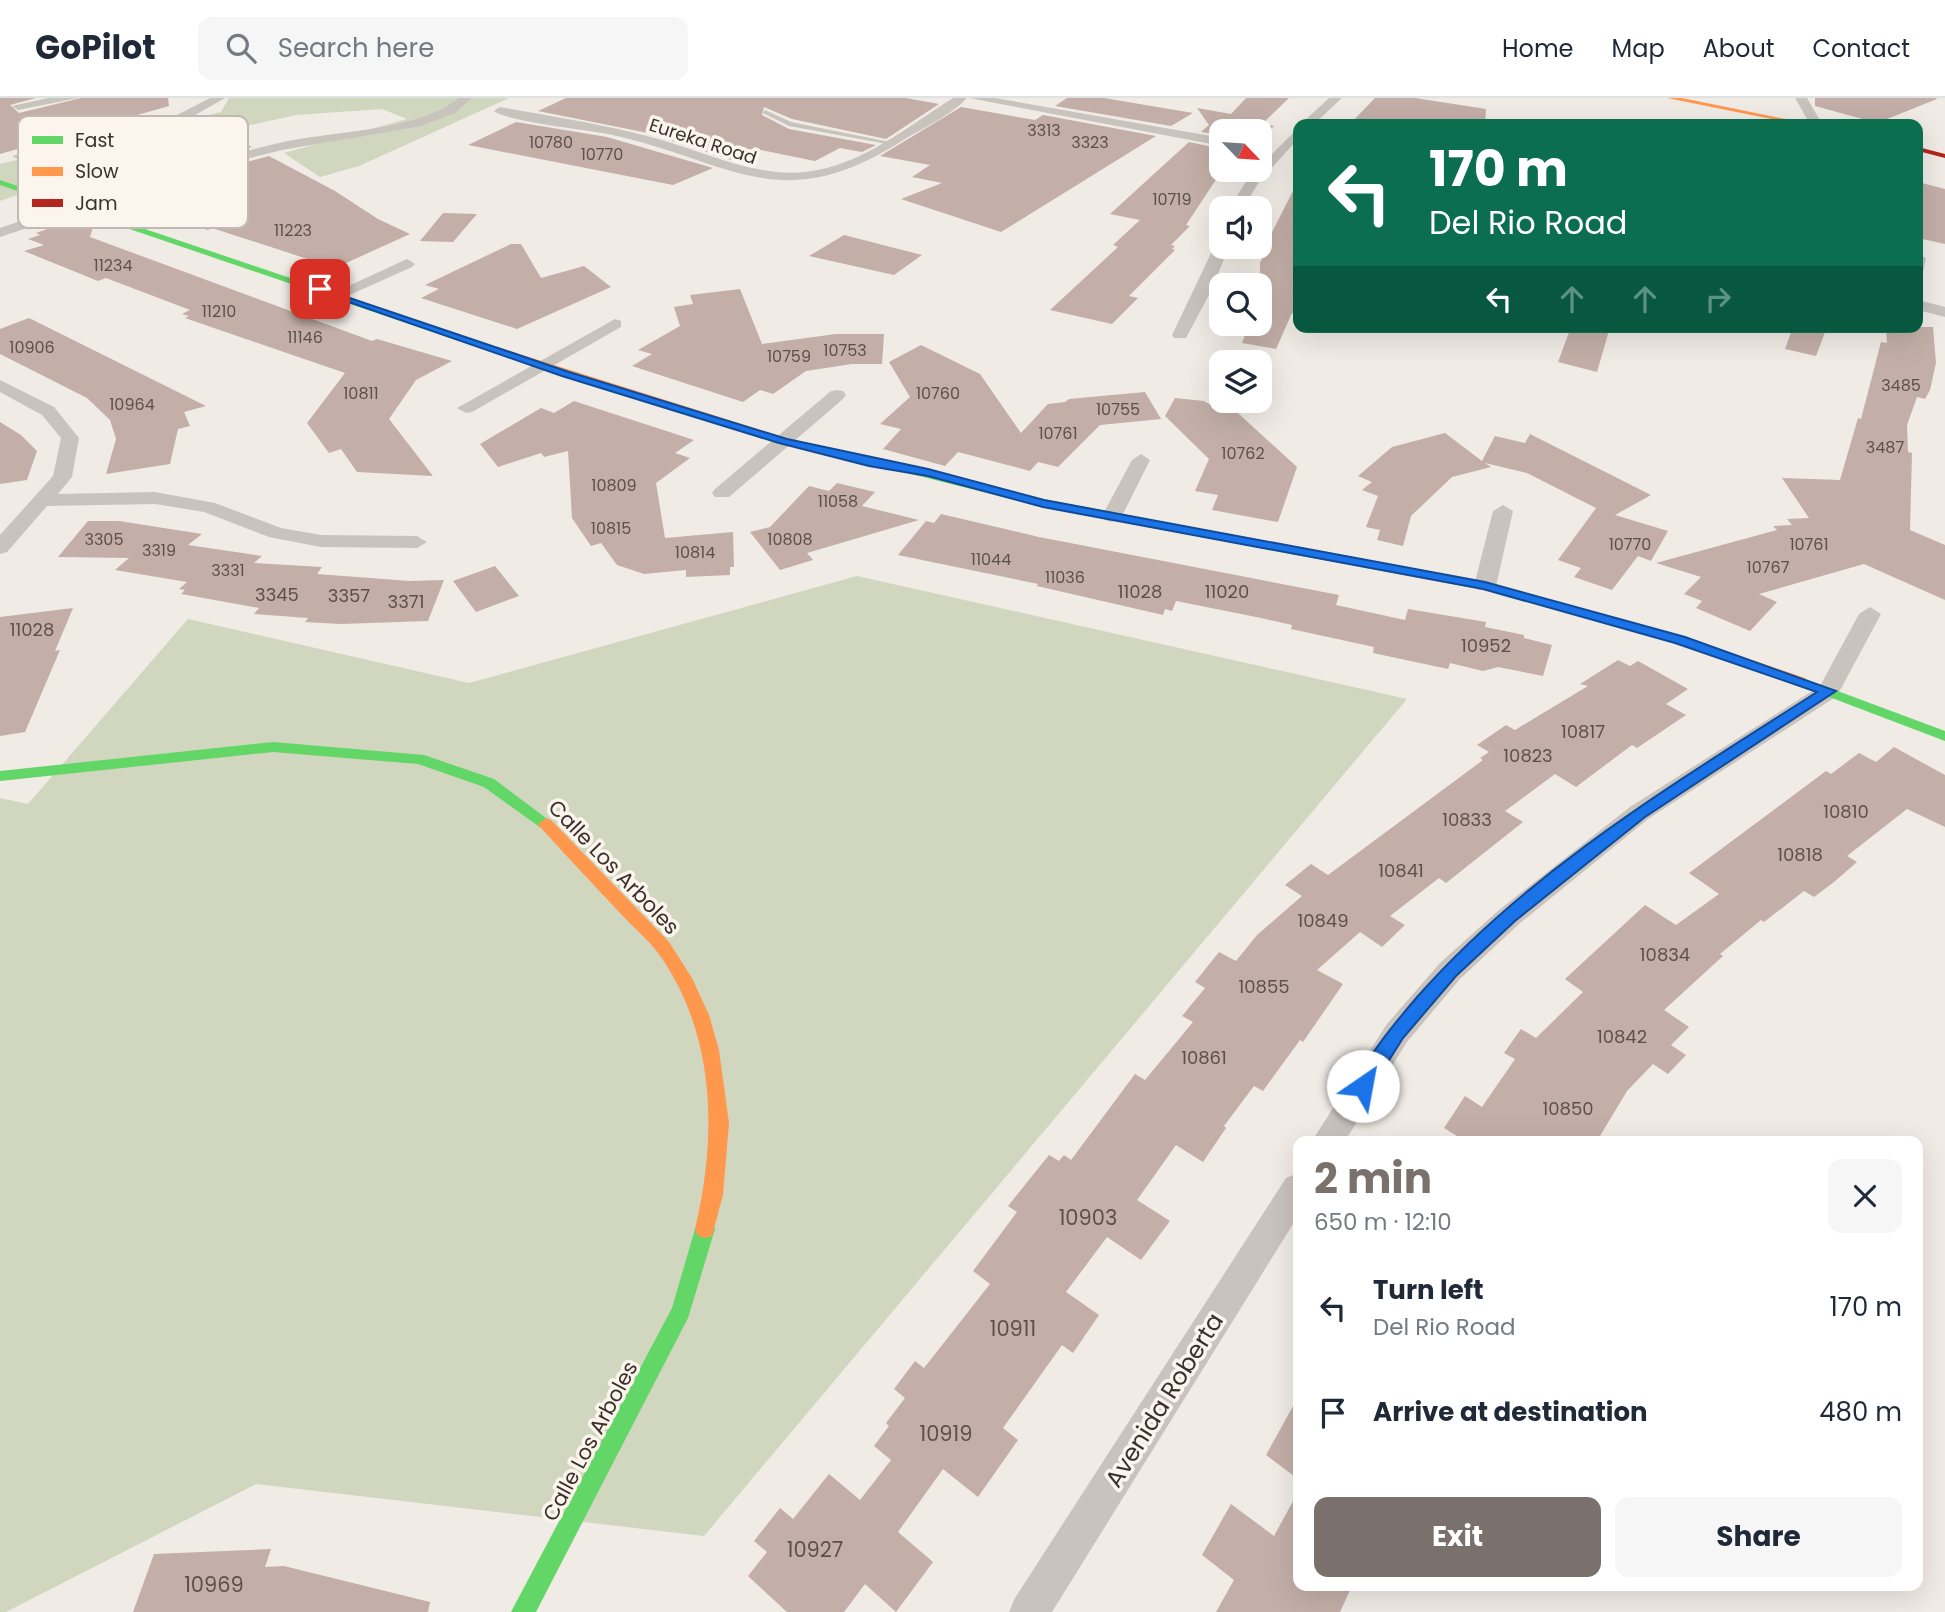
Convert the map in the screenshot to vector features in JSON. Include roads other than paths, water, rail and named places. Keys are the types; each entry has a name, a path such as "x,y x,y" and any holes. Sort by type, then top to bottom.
{"main road":[{"path":"1671,98 1780,119"},
{"path":"1923,150 1945,156"},
{"path":"0,182 18,188"},
{"path":"138,228 542,366 783,441 928,473 1043,503 1485,586 1680,640 1829,691 1945,736"},
{"name":"Calle Los Arboles","path":"0,776 273,747 419,759 489,783 540,818 667,952 695,1002 707,1037 715,1076 719,1117 718,1162 711,1209 681,1311 523,1612"}],"street":[{"path":"18,106 72,98"},
{"path":"186,116 219,98"},
{"path":"248,154 282,146 417,123 451,110 466,98"},
{"name":"Eureka Road","path":"500,111 659,143 759,178 803,178 831,172 860,160 961,98"},
{"path":"975,98 1209,140"},
{"path":"1313,119 1336,98"},
{"path":"1801,98 1813,119"},
{"path":"1244,196 1277,152 1293,137"},
{"path":"1272,151 1293,155"},
{"path":"0,233 18,227"},
{"path":"1180,335 1216,259"},
{"path":"337,295 407,264"},
{"path":"1923,306 1945,312"},
{"path":"466,408 615,324"},
{"path":"0,385 48,411 70,438 62,477 0,548"},
{"path":"722,493 837,395"},
{"path":"1112,516 1141,460"},
{"path":"44,500 155,498 208,507 276,533 321,541 417,542"},
{"path":"1485,586 1503,511"},
{"path":"1331,1136 1397,1033 1450,971 1509,917 1639,813 1829,691 1870,614"},
{"name":"Avenida Roberta","path":"1029,1612 1293,1196"}],"lane":[{"path":"765,112 789,124 887,142"}]}
